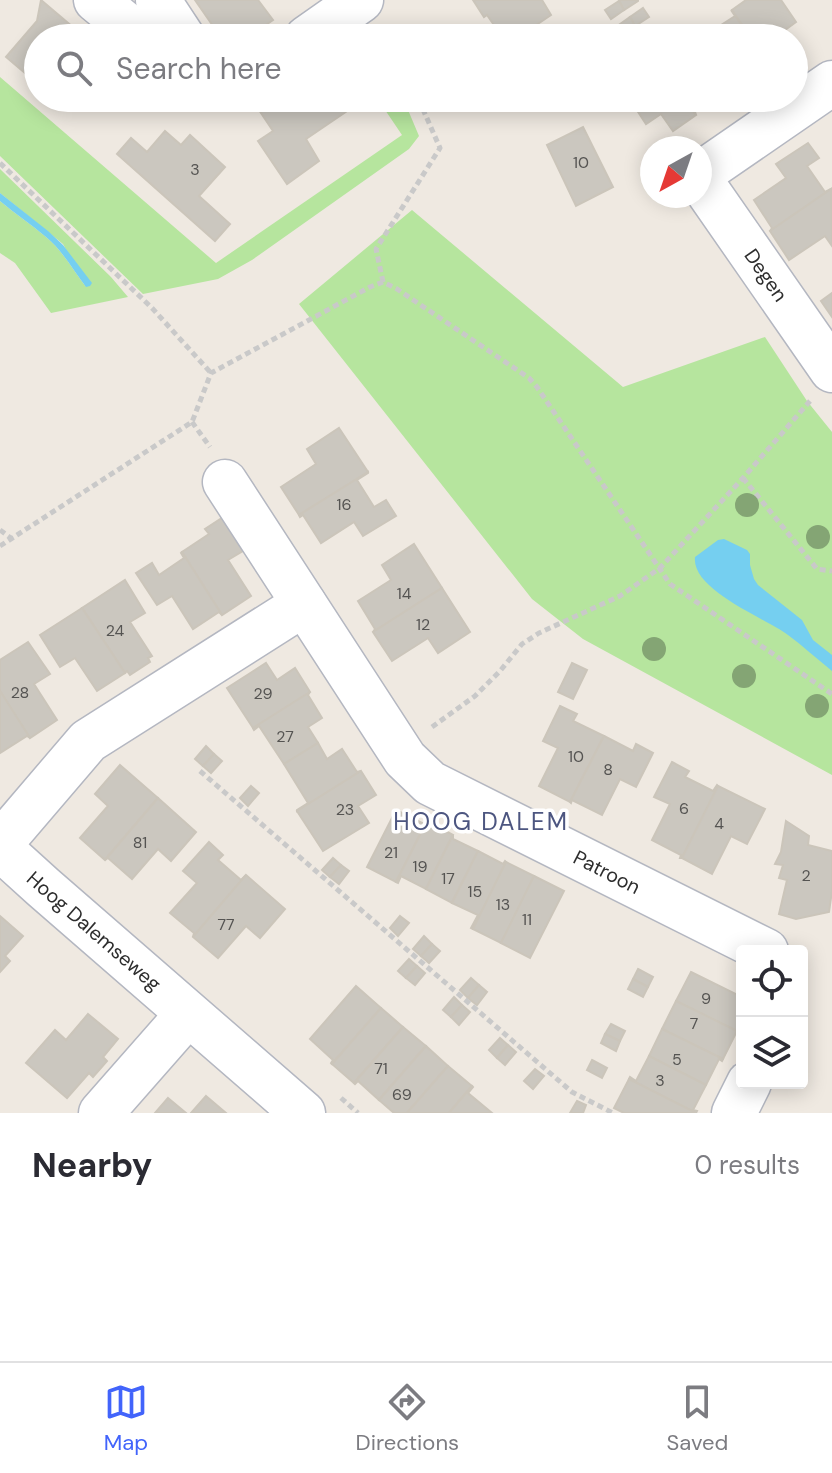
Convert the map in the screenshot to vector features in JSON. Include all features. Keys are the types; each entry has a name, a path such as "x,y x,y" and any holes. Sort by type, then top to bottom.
{"street":[{"path":"96,0 125,24"},
{"path":"158,0 174,24"},
{"path":"327,24 361,0"},
{"path":"808,100 832,83"},
{"path":"712,166 790,112"},
{"name":"Degen","path":"712,200 822,384"},
{"name":"Patroon","path":"225,482 405,759 430,783 754,945"},
{"path":"1,826 88,741 304,604"},
{"name":"Hoog Dalemseweg","path":"1,826 43,887 303,1113"},
{"path":"101,1113 188,1014"},
{"path":"734,1113 746,1089"}],"path":[{"path":"383,282 376,249 440,148 424,112"},
{"path":"0,163 152,308 211,373"},
{"path":"0,546 192,422 211,373 383,282 529,378 670,584 832,694"},
{"path":"397,747 426,732 475,696 522,644 539,633 620,596 660,568 743,478 822,384"},
{"path":"743,478 817,569 832,571"},
{"path":"0,530 12,539"},
{"path":"200,771 572,1092 613,1113"}],"green space":[{"path":"0,77 24,98 24,112 41,112 216,263 402,135 386,112 409,112 419,136 409,149 252,260 218,279 143,294 0,156"},
{"path":"0,169 128,297 51,313 15,263 0,253 0,201 52,242 86,287 63,244 0,193"},
{"path":"412,210 623,387 765,337 807,401 832,432 832,775 583,639 532,599 299,304"}],"water":[{"path":"0,193 63,245 92,283 90,286 86,287 52,242 0,201"},
{"path":"724,539 747,550 758,585 802,620 813,640 832,655 832,671 788,635 731,602 705,581 697,569 695,557"}],"building":[{"path":"41,0 69,24 34,24"},
{"path":"195,0 258,0 273,20 267,24 212,24"},
{"path":"473,0 542,0 551,15 538,24 493,24 487,15 484,17"},
{"path":"620,0 638,0 638,1 624,10"},
{"path":"746,0 781,0 796,22 742,24 732,10"},
{"path":"619,1 624,10 611,19 605,10"},
{"path":"643,8 649,17 634,24 630,17"},
{"path":"731,10 741,24 723,24 735,16"},
{"path":"630,17 634,24 620,24"},
{"path":"24,36 24,72 6,57"},
{"path":"260,112 346,112 306,139 319,161 287,184 258,141 273,131"},
{"path":"638,112 694,112 696,115 673,131 661,114 646,124"},
{"path":"583,127 613,187 576,206 547,145"},
{"path":"165,131 181,145 190,135 225,167 199,196 230,224 215,241 117,154 131,138 147,152"},
{"path":"808,143 819,158 807,166 825,192 831,189 770,231 772,228 754,200 786,178 776,164"},
{"path":"831,189 832,246 825,236 789,260 770,231"},
{"path":"832,293 832,317 821,301"},
{"path":"339,428 368,472 299,515 281,487 316,464 307,449"},
{"path":"368,472 357,480 374,507 386,500 396,516 363,536 354,522 321,543 303,515 299,515"},
{"path":"222,518 243,551 228,560 251,596 222,615 182,552 209,534 205,529"},
{"path":"414,544 442,588 373,632 375,629 358,601 391,580 382,565"},
{"path":"182,552 222,615 219,612 193,629 172,596 157,605 136,573 152,563 159,575 184,558"},
{"path":"125,580 145,613 130,622 152,656 148,658 150,662 130,675 127,671 125,673 82,608"},
{"path":"442,588 470,632 438,653 428,638 392,661 373,632"},
{"path":"82,608 125,673 97,691 75,658 60,667 40,635"},
{"path":"28,642 50,674 34,684 57,720 30,738 0,691 0,660"},
{"path":"266,663 277,680 295,668 310,692 253,728 227,688"},
{"path":"572,663 587,670 573,699 558,692"},
{"path":"0,691 30,738 27,736 0,753"},
{"path":"310,692 308,695 322,718 308,727 318,743 284,764 259,726 253,728"},
{"path":"560,706 577,714 573,721 604,736 570,802 539,786 558,748 543,741"},
{"path":"604,736 633,751 636,744 653,753 636,787 620,779 602,815 572,800 570,802"},
{"path":"318,743 327,759 342,749 357,772 361,771 297,811 308,803 284,764"},
{"path":"206,746 214,754 203,766 195,759"},
{"path":"214,754 222,761 211,773 203,766"},
{"path":"672,762 689,771 685,777 713,791 718,786 682,858 652,840 670,804 654,797"},
{"path":"120,765 158,798 105,860 80,838 108,806 95,794"},
{"path":"361,771 376,795 358,806 369,823 323,851 297,811"},
{"path":"251,786 259,793 248,806 240,798"},
{"path":"718,786 765,809 747,844 731,836 712,874 682,858"},
{"path":"158,798 196,832 171,861 158,849 132,879 108,858 105,860"},
{"path":"396,810 424,824 427,821 396,882 367,867"},
{"path":"427,821 453,835 426,889 401,876 398,883 396,882"},
{"path":"786,821 809,836 808,845 832,851 829,912 796,919 779,914 787,880 779,878 783,865 775,864 781,852"},
{"path":"453,835 453,839 478,851 452,903 426,889"},
{"path":"209,842 223,855 218,860 241,880 246,875 193,937 194,933 170,913 197,883 183,871"},
{"path":"478,851 503,864 506,862 473,929 478,915 452,903"},
{"path":"333,858 341,865 330,877 322,870"},
{"path":"506,862 534,876 501,943 473,929"},
{"path":"341,865 349,871 339,884 330,877"},
{"path":"246,875 285,909 260,938 246,926 218,958 193,937"},
{"path":"534,876 564,891 530,958 501,943"},
{"path":"0,916 23,936 5,956 10,961 0,972"},
{"path":"400,916 409,923 398,936 390,928"},
{"path":"424,936 432,944 421,956 413,949"},
{"path":"432,944 440,951 429,963 421,956"},
{"path":"409,959 417,966 406,978 398,971"},
{"path":"417,966 425,973 415,985 406,978"},
{"path":"638,969 653,977 648,987 633,979"},
{"path":"691,972 736,994 736,1031 676,1001"},
{"path":"471,978 479,985 468,998 460,990"},
{"path":"633,979 648,987 643,997 628,989"},
{"path":"479,985 487,992 477,1005 468,998"},
{"path":"356,986 381,1008 332,1064 333,1060 310,1039"},
{"path":"454,997 462,1005 451,1017 443,1010"},
{"path":"676,1001 736,1033 723,1059 662,1029"},
{"path":"462,1005 470,1012 459,1025 451,1017"},
{"path":"381,1008 403,1027 354,1083 332,1064"},
{"path":"88,1014 118,1039 103,1057 107,1061 93,1077 89,1073 67,1098 26,1063 55,1030 66,1040"},
{"path":"611,1024 625,1031 620,1041 605,1034"},
{"path":"403,1027 426,1046 379,1100 358,1081 354,1083"},
{"path":"662,1029 723,1059 719,1059 706,1085 649,1056"},
{"path":"605,1034 620,1041 616,1051 601,1043"},
{"path":"500,1038 508,1045 497,1058 489,1050"},
{"path":"508,1045 516,1052 505,1065 497,1058"},
{"path":"426,1046 448,1066 407,1113 394,1113 379,1100"},
{"path":"649,1056 706,1085 693,1110 696,1113 629,1079 636,1081"},
{"path":"592,1060 607,1068 602,1078 587,1070"},
{"path":"448,1066 472,1086 449,1113 407,1113"},
{"path":"535,1069 544,1076 533,1089 524,1081"},
{"path":"629,1079 696,1113 624,1113 614,1108"},
{"path":"472,1086 468,1093 492,1113 449,1113"},
{"path":"206,1096 226,1113 191,1113"},
{"path":"168,1098 186,1113 155,1113"},
{"path":"577,1101 586,1105 583,1113 570,1113"}],"district":[{"name":"HOOG DALEM","path":"481,822"}]}
